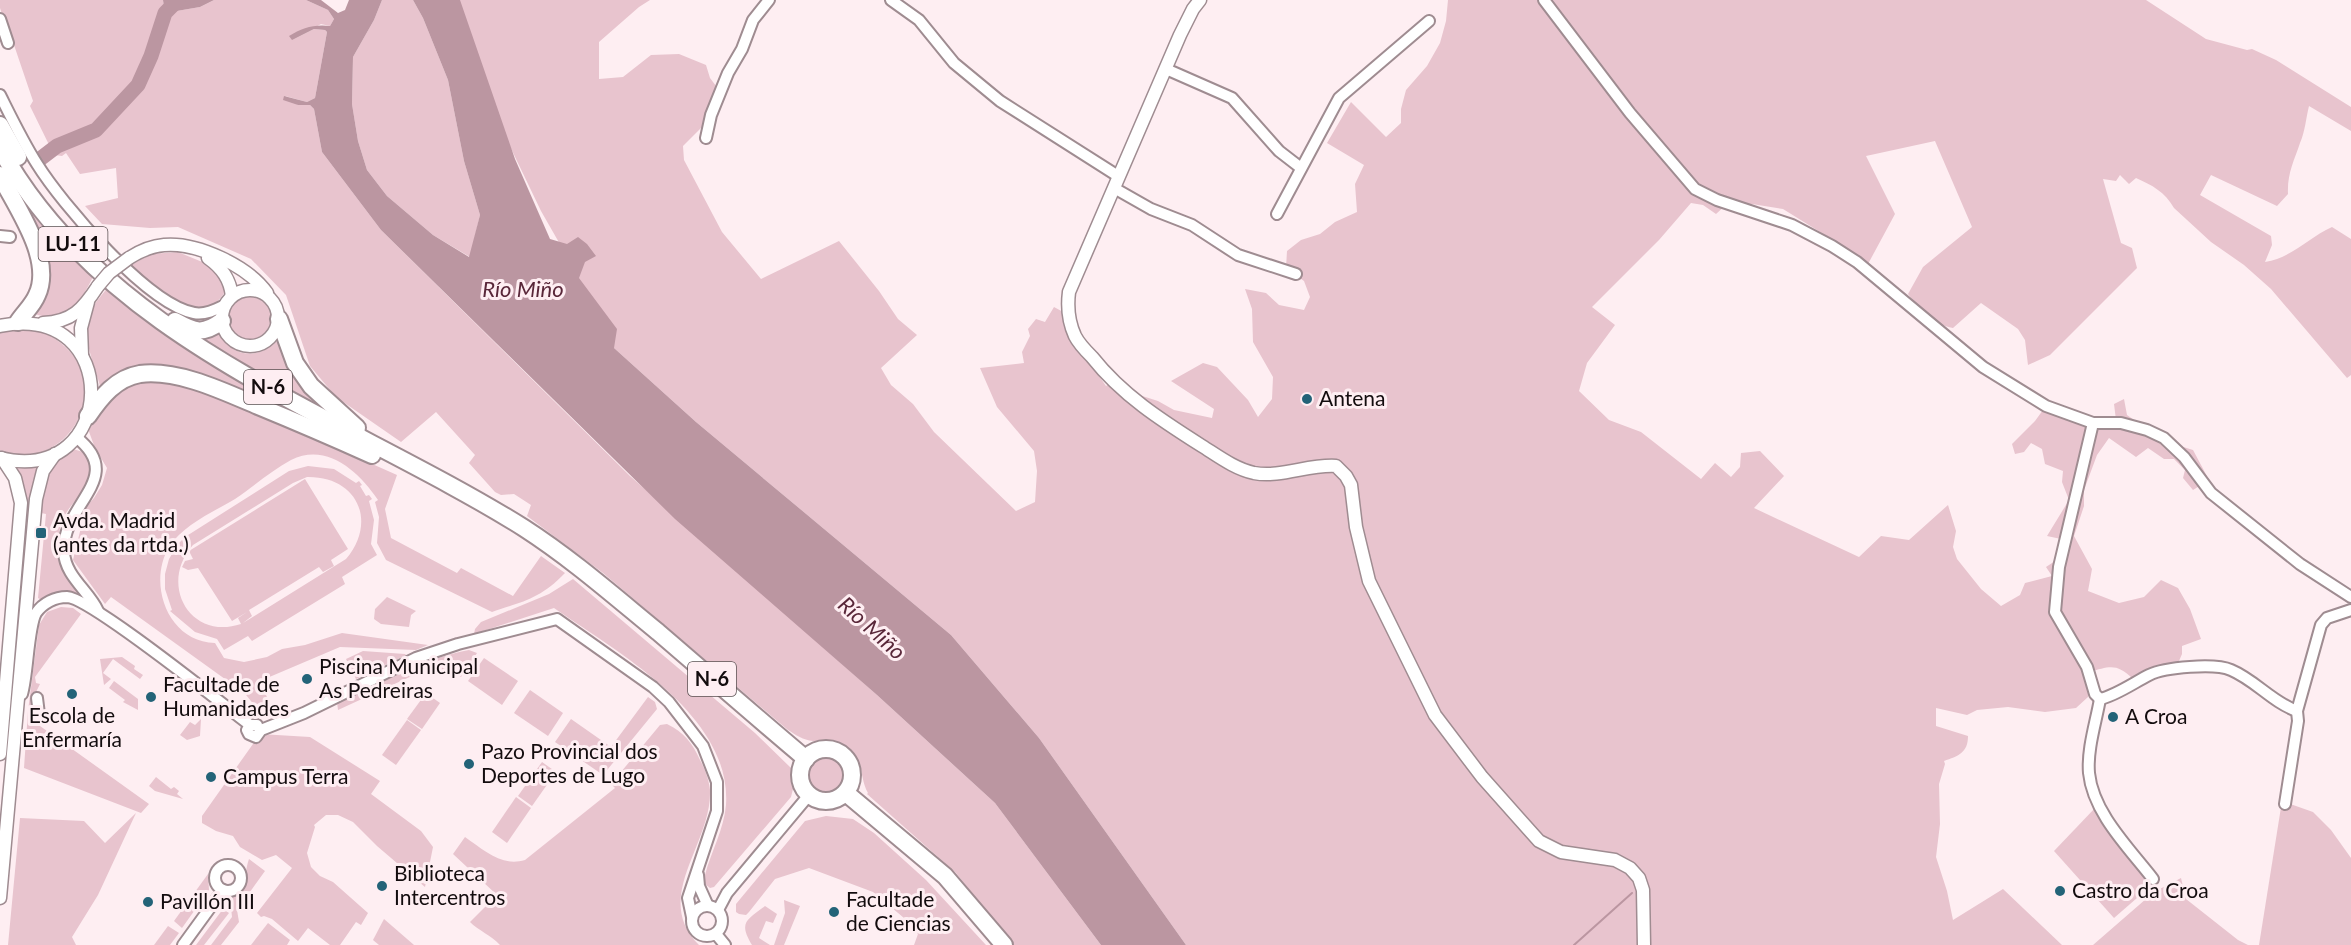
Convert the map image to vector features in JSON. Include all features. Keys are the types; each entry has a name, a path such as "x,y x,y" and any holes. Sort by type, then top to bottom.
{"highway":[{"name":"LU-11","path":"0,125 37,186 61,218 95,256 165,323"},
{"name":"LU-11","path":"0,148 49,218 82,254 134,301 165,323"},
{"path":"0,175 40,255 42,278 37,295 18,322"},
{"path":"121,281 188,328 204,331 226,308"},
{"path":"279,319 295,363 310,386 375,445"},
{"name":"N-6","path":"165,323 249,376 523,528 582,569 806,759"},
{"path":"88,416 99,399 117,383 140,374 169,376 212,387 412,472 423,471"},
{"path":"826,749 840,753 850,764 852,779 846,793 828,802 809,795 802,784 800,771 812,753 826,749"},
{"path":"846,793 945,876 1004,945"}],"street":[{"path":"706,138 728,73 742,49 753,20 769,0"},
{"path":"891,0 919,20 954,63 1000,101 1151,209 1192,225 1238,255 1296,274"},
{"path":"1200,0 1180,35 1069,292 1067,309 1076,338 1100,368 1126,394 1171,426 1241,469 1257,474 1323,465 1336,466 1346,476 1351,485 1356,526 1369,581 1434,715 1482,777 1539,841 1561,852 1615,860 1630,868 1640,878 1645,900 1644,945"},
{"path":"1544,0 1630,113 1695,189 1717,200 1792,225 1832,246 1857,262 1983,367 2046,406 2093,423 2121,423 2164,438 2184,457 2211,493 2300,564 2351,597"},
{"path":"0,20 8,44"},
{"path":"1277,214 1339,98 1429,21"},
{"path":"1166,69 1232,98 1279,151 1301,168"},
{"path":"0,95 20,135 49,180 80,219 137,278 162,297 194,313 206,313 226,308 247,290 263,293 269,297"},
{"path":"0,326 18,322 39,324 68,319 88,301 109,273 129,258 152,246 165,244 196,249 238,267 257,281 275,304 279,319 277,328 267,341 251,347 235,342 224,330 230,283 218,266 196,249"},
{"path":"82,356 81,328 88,301"},
{"path":"0,898 36,499 43,471 55,454 76,437 88,416 92,396 90,375 82,356 63,336 39,324"},
{"path":"2093,423 2059,567 2055,612 2087,667 2095,694 2100,699"},
{"path":"76,437 86,445 95,462 97,472 93,484 67,527 64,538 64,555 70,571 98,612"},
{"path":"1,458 20,462 38,460 55,454"},
{"path":"0,754 21,502 15,478 1,458"},
{"path":"16,712 27,678 32,626 36,614 45,603 54,599 68,597 98,612 250,725 258,725 261,730 304,713 416,658 458,644 557,619 653,687 669,702 703,747 717,782 717,811 698,868 688,898 693,927 701,935 711,936 716,934 723,921 699,886 698,868"},
{"path":"2284,804 2298,721 2297,711 2320,625 2327,618 2351,610"},
{"path":"2100,699 2111,696 2153,673 2218,666 2231,670 2284,706 2297,711"},
{"path":"37,698 39,714"},
{"path":"2100,699 2089,770 2091,789 2099,807 2153,879"},
{"path":"692,917 696,911 713,908 809,795"},
{"path":"699,886 708,895 727,893"},
{"path":"183,945 223,890"},
{"path":"716,934 724,945"}],"shaded area":[{"path":"0,0 163,0 165,13 200,7 214,0 306,0 328,10 334,19 330,26 321,24 292,40 314,29 327,32 315,98 307,102 285,96 298,105 310,105 314,109 322,152 381,230 630,476 995,803 1101,945 1013,945 956,873 867,794 858,761 852,751 837,742 806,740 788,730 603,573 527,516 531,505 514,494 501,495 495,492 469,463 475,455 436,412 401,442 336,397 310,366 286,295 251,259 178,227 150,228 102,224 85,206 118,198 116,168 80,174 66,153 62,156 54,155 30,106 33,101 14,45 11,43 0,8"},
{"path":"382,0 413,0 423,18 448,80 464,161 480,215 470,257 433,235 387,196 367,170 358,141 352,104 353,57 374,20"},
{"path":"456,0 650,0 599,42 599,79 623,77 651,55 679,54 706,65 710,78 722,94 721,108 683,146 684,160 722,232 761,279 839,241 898,319 917,335 881,368 891,385 913,404 934,432 1016,511 1035,502 1037,471 1034,451 997,407 980,368 1024,363 1022,352 1030,336 1028,329 1036,319 1045,322 1054,307 1076,319 1067,330 1106,386 1118,377 1136,394 1158,401 1174,410 1212,418 1214,409 1171,381 1203,363 1217,367 1248,400 1258,417 1272,399 1273,377 1253,342 1252,309 1245,289 1266,293 1279,305 1304,310 1310,297 1304,281 1286,268 1287,251 1301,240 1320,234 1335,222 1357,212 1355,184 1364,165 1327,143 1351,102 1386,137 1401,123 1401,109 1406,90 1427,66 1440,43 1446,21 1448,0 2146,0 2206,39 2247,50 2252,49 2276,60 2351,107 2351,131 2309,106 2290,174 2288,194 2277,206 2211,175 2200,195 2271,236 2272,245 2265,262 2292,252 2332,227 2351,239 2351,375 2347,378 2271,289 2244,265 2211,242 2174,208 2162,193 2136,178 2129,184 2120,175 2116,181 2103,179 2121,243 2132,248 2137,268 2050,355 2028,365 2025,340 2018,329 1981,303 1953,328 1933,320 1908,294 1923,267 1972,227 1935,141 1866,156 1895,214 1868,264 1783,209 1752,204 1727,204 1716,214 1703,205 1691,203 1659,240 1592,307 1615,325 1587,363 1579,391 1609,420 1641,432 1701,479 1715,463 1731,477 1740,467 1741,453 1760,451 1784,476 1754,508 1859,557 1881,536 1909,540 1948,505 1956,531 1953,547 1957,559 1981,589 2001,606 2020,595 2025,583 2052,576 2046,567 2058,559 2061,539 2047,536 2069,500 2062,482 2063,471 2045,464 2042,449 2031,443 2024,452 2015,454 2012,444 2043,410 2102,424 2116,420 2114,404 2124,399 2127,415 2137,422 2155,427 2177,445 2193,450 2209,480 2193,490 2183,478 2185,470 2174,459 2164,459 2148,448 2136,457 2109,438 2097,455 2084,490 2084,506 2074,536 2092,569 2088,591 2119,603 2144,597 2161,580 2178,588 2190,609 2201,639 2182,646 2182,654 2176,668 2133,679 2122,670 2113,667 2089,672 2088,697 2076,708 2045,712 2008,707 1977,710 1967,715 1936,708 1936,726 1968,736 1964,750 1944,761 1939,784 1940,824 1936,857 1953,920 2003,889 2062,945 1186,945 1039,738 951,635 696,422 614,348 541,211 506,138"},
{"path":"0,162 95,273 79,301 65,314 45,317 33,313 43,294 50,272 22,204"},
{"path":"178,252 212,266 220,272 226,290 216,302 205,307 192,306 178,301 131,265 151,254"},
{"path":"108,287 157,328 183,346 322,426 137,370 100,386 89,349 87,330 91,311"},
{"path":"250,297 258,298 265,303 270,310 270,326 265,333 258,338 250,339 242,338 235,333 230,326 229,318 230,310 235,303 242,298"},
{"path":"33,328 63,345 79,366 85,390 81,413 68,434 50,449 26,455 0,450 0,332"},
{"path":"217,331 230,347 247,354 264,350 281,337 327,410 197,335"},
{"path":"144,380 172,382 219,396 397,475 385,509 391,538 457,573 461,568 513,596 541,556 565,573 539,594 492,612 386,560 377,543 379,517 375,502 378,500 352,470 329,457 317,455 304,455 291,460 235,499 190,526 169,547 160,577 161,593 174,622 185,633 199,640 215,643 224,658 244,662 342,633 428,645 416,650 340,647 260,681 273,711 260,710 243,692 111,597 105,604 73,560 86,507 102,485 107,468 95,448 88,429 110,398 117,392"},
{"path":"73,449 83,452 91,461 90,475 85,489 65,515 58,537 58,548 68,578 81,598 43,601 38,598 46,514 41,513 44,494 49,476 58,460"},
{"path":"40,466 31,492 29,518 26,518 25,490 14,467"},
{"path":"308,466 334,469 356,483 359,481 366,496 369,495 372,499 369,501 374,520 371,544 377,555 342,577 345,584 252,641 248,636 224,650 217,639 195,632 170,611 172,610 165,589 165,574 169,559 185,537 289,471","holes":["307,477 339,484 350,492 361,516 356,545 346,559 243,623 252,616 249,610 319,567 323,572 334,566 331,560 348,549 305,479 189,551 193,545 293,483","189,551 193,559 185,561 182,567 188,570 198,568 232,621 247,612 238,618 241,624 223,627 207,624 194,617 185,606 179,592 179,576 183,560"]},
{"path":"25,522 29,523 12,709 9,709"},
{"path":"573,579 755,733 791,768 793,789 791,797 714,887 710,888 705,884 705,875 725,814 723,772 711,742 691,715 666,689 638,666 554,608 474,634 481,622 549,594"},
{"path":"387,597 416,611 411,615 409,627 381,624 374,619 375,609"},
{"path":"61,607 73,608 81,614 35,677 36,683 40,684 35,694 33,721 149,804 141,813 24,768 28,711 39,625 47,612"},
{"path":"469,650 477,653 461,677 450,672 427,669 338,710 337,702 386,679 435,659"},
{"path":"363,651 406,655 356,679 346,659"},
{"path":"122,657 143,675 140,679 113,659 103,673 111,679 104,685 100,659"},
{"path":"484,658 518,681 502,705 468,681"},
{"path":"114,681 138,699 138,710 123,702 125,700 109,688"},
{"path":"530,690 563,713 548,736 514,713"},
{"path":"426,693 440,703 422,729 407,719"},
{"path":"648,697 655,702 657,709 603,775 555,742 571,719 611,747"},
{"path":"201,719 200,736 187,740 180,735 190,722 195,725"},
{"path":"407,720 421,730 396,765 382,755"},
{"path":"667,724 691,744 704,767 710,790 708,810 682,889 681,908 686,927 699,945 500,945 470,922 497,895 453,854 465,837 500,859 516,862 525,860 615,788 611,784 660,725"},
{"path":"260,734 310,737 380,781 371,794 421,831 433,847 425,887 353,822 338,815 326,815 314,825 307,853 311,867 320,876 333,882 368,913 361,925 356,922 340,945 330,945 308,928 298,941 272,919 261,917 257,913 292,868 276,855 262,860 240,847 233,836 216,831 202,823 202,816"},
{"path":"826,756 840,761 845,775 840,789 826,794 812,789 807,775 812,761"},
{"path":"542,762 556,772 532,806 518,796"},
{"path":"156,777 171,789 174,787 179,791 177,794 183,799 155,791 149,786"},
{"path":"516,797 531,808 507,843 492,832"},
{"path":"2282,801 2313,812 2331,830 2351,858 2351,945 2259,945"},
{"path":"2096,807 2153,884 2114,918 2054,851"},
{"path":"136,813 98,895 72,937 76,945 8,945 20,818 84,821 105,843"},
{"path":"826,816 853,819 874,833 926,880 986,945 914,945 918,934 904,918 873,892 809,868 775,879 746,915 736,912 736,904 805,821"},
{"path":"249,859 265,871 237,910 239,922 221,945 211,945 232,917 231,907 225,902 225,898 239,892 242,888"},
{"path":"208,874 209,890 182,928 174,921"},
{"path":"2181,878 2186,899 2238,940 2248,945 2093,945 2154,892"},
{"path":"784,900 800,906 784,945 774,945 785,913"},
{"path":"765,906 777,914 773,923 766,921 759,938 770,945 752,945 746,931 746,922"},
{"path":"223,909 229,913 204,945 196,945"},
{"path":"384,919 414,945 379,945 373,940"},
{"path":"268,923 290,940 287,945 251,945"},
{"path":"168,926 179,933 170,945 154,945"}],"water":[{"path":"163,0 214,0 200,7 165,13"},
{"name":"Río Miño","path":"306,0 321,0 338,13 345,10 349,0 382,0 374,20 353,57 352,104 358,141 367,170 387,196 433,235 469,257 480,215 464,161 448,80 423,18 413,0 460,0 515,159 550,239 567,244 578,237 596,256 585,262 579,278 617,329 614,348 696,422 951,635 1039,738 1186,945 1101,945 995,803 877,695 675,519 381,230 322,152 314,109 310,105 298,105 283,100 284,96 307,102 315,98 327,32 314,29 292,40 289,36 308,27 330,26 334,19 328,10"}],"waterway":[{"path":"40,159 57,146 96,130 138,85 151,56 165,13 178,0"},
{"path":"1574,945 1632,893"}],"place":[{"name":"Antena","path":"1307,399"},
{"name":"Avda. Madrid (antes da rtda.)","path":"41,533"},
{"name":"Piscina Municipal As Pedreiras","path":"307,679"},
{"name":"Escola de Enfermaría","path":"72,694"},
{"name":"Facultade de Humanidades","path":"151,697"},
{"name":"A Croa","path":"2113,717"},
{"name":"Pazo Provincial dos Deportes de Lugo","path":"469,764"},
{"name":"Campus Terra","path":"211,777"},
{"name":"Biblioteca Intercentros","path":"382,886"},
{"name":"Castro da Croa","path":"2060,891"},
{"name":"Pavillón III","path":"148,902"},
{"name":"Facultade de Ciencias","path":"834,912"}]}
